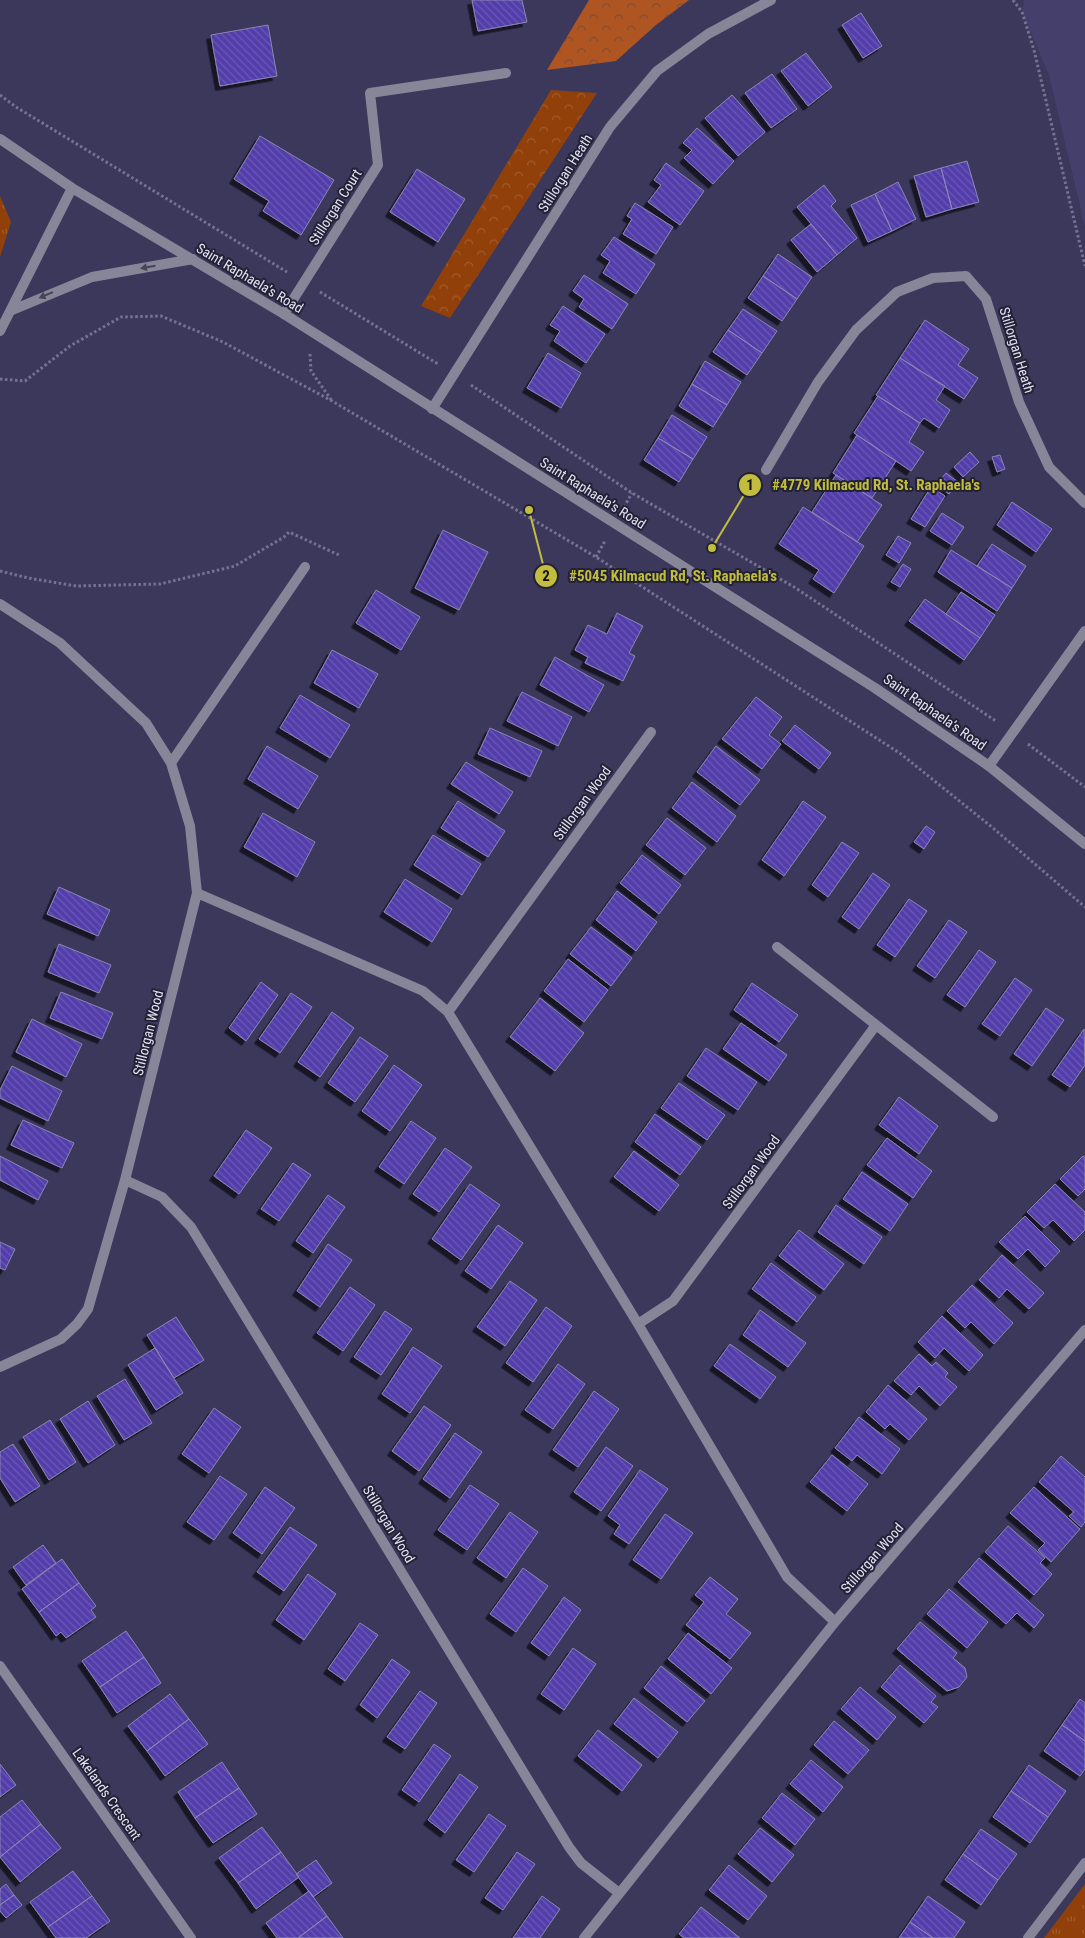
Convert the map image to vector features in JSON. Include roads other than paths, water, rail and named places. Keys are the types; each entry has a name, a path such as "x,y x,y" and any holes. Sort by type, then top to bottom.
{"street":[{"name":"Stillorgan Heath","path":"432,409 610,127 657,71 708,34 771,0"},
{"name":"Stillorgan Court","path":"284,314 378,164 370,93 506,73"},
{"name":"Saint Raphaela’s Road","path":"0,139 72,188 284,314 867,682 989,766 1085,844"},
{"path":"0,331 72,188"},
{"path":"10,311 92,277 193,259"},
{"name":"Stillorgan Heath","path":"766,470 818,382 856,330 897,292 933,278 966,276 986,299 1019,402 1049,467 1085,503"},
{"path":"171,763 305,567"},
{"name":"Stillorgan Wood","path":"0,604 60,643 146,723 171,763 190,826 197,894 125,1180 88,1309 77,1324 61,1339 0,1367"},
{"path":"989,766 1085,631"},
{"name":"Stillorgan Wood","path":"448,1012 651,732"},
{"path":"197,894 423,991 448,1012 638,1324 787,1577 835,1622"},
{"path":"777,947 993,1117"},
{"name":"Stillorgan Wood","path":"638,1324 673,1301 876,1025"},
{"name":"Stillorgan Wood","path":"125,1180 162,1197 191,1227 569,1848 581,1863 619,1893"},
{"name":"Stillorgan Wood","path":"584,1938 835,1622 1085,1330"},
{"name":"Lakelands Crescent","path":"0,1666 191,1938"},
{"path":"1028,1938 1085,1863"}],"place":[{"name":"#5045 Kilmacud Rd, St. Raphaela's","path":"529,510"},
{"name":"#4779 Kilmacud Rd, St. Raphaela's","path":"712,548"}]}
